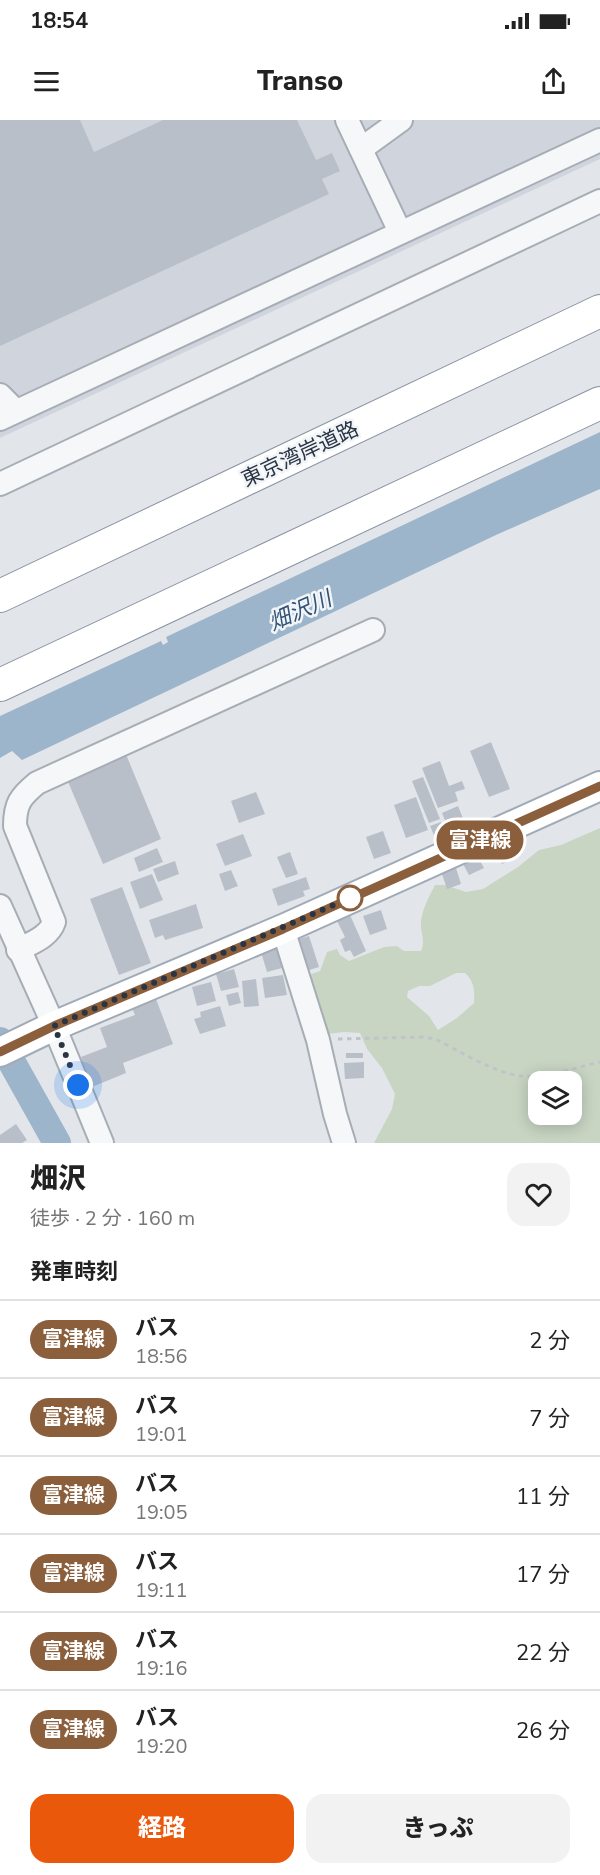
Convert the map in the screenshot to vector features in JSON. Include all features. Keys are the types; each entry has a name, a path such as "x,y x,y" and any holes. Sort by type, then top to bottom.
{"highway":[{"name":"東京湾岸道路","path":"0,596 600,311"},
{"path":"0,685 600,403"}],"main road":[{"path":"10,1047 54,1026 283,929 600,786"}],"street":[{"path":"346,120 400,232"},
{"path":"361,149 401,120"},
{"path":"0,395 8,415 600,140"},
{"path":"0,484 600,201"},
{"path":"18,950 43,937 52,929 54,922 8,813 23,795 37,783 373,630"},
{"path":"0,906 54,1026 102,1143"},
{"path":"283,929 318,1040 344,1143"}],"path":[{"path":"350,1039 424,1037 435,1039 499,1070 522,1076 556,1073 600,1062"}],"shaded area":[{"path":"0,120 600,120 600,159 0,438"}],"green space":[{"path":"600,828 600,1143 374,1143 392,1109 395,1094 382,1068 367,1049 360,1033 327,1034 303,977 320,971 327,952 337,949 340,955 349,961 384,947 397,946 404,951 421,951 422,917 435,885 445,885 466,892 483,889 518,867 539,850 561,845","holes":["456,973 465,973 472,983 474,1003 457,1018 438,1030 429,1016 407,997 408,991 419,986 430,986"]}],"water":[{"path":"600,432 600,489 496,535 22,760 12,751 0,758 0,716 161,641 163,645 168,642 166,637"}],"building":[{"path":"0,120 80,120 94,152 163,120 297,120 316,160 332,153 340,171 322,179 329,194 0,346"},
{"path":"491,742 510,789 489,797 470,751"},
{"path":"125,752 161,839 103,864 66,777"},
{"path":"440,761 449,786 462,781 465,789 455,792 458,801 438,808 422,768"},
{"path":"423,777 440,819 429,823 412,781"},
{"path":"256,792 265,814 239,823 231,801"},
{"path":"416,797 428,830 406,838 394,805"},
{"path":"458,806 467,828 451,835 442,813"},
{"path":"441,822 448,838 437,842 430,826"},
{"path":"383,831 391,853 374,859 366,837"},
{"path":"243,834 252,856 225,866 216,844"},
{"path":"509,842 516,858 502,864 495,847"},
{"path":"157,848 163,862 139,872 134,858"},
{"path":"290,852 298,874 286,878 277,857"},
{"path":"478,857 484,868 469,875 463,864"},
{"path":"175,861 179,874 158,882 153,869"},
{"path":"456,868 461,884 447,889 442,874"},
{"path":"231,870 238,886 225,891 219,874"},
{"path":"152,874 163,900 140,909 130,882"},
{"path":"306,877 310,889 303,891 305,896 278,906 272,889"},
{"path":"122,887 151,963 119,975 90,899"},
{"path":"196,904 203,928 165,940 163,935 155,938 149,920"},
{"path":"381,910 387,929 370,935 363,916"},
{"path":"350,915 366,951 354,957 350,950 345,952 340,940 345,937 337,921"},
{"path":"309,936 319,967 306,971 296,940"},
{"path":"277,948 282,968 267,972 261,952"},
{"path":"234,969 239,987 221,991 216,974"},
{"path":"283,975 287,995 265,998 262,978"},
{"path":"256,979 259,1006 244,1007 242,981"},
{"path":"211,982 216,1001 197,1006 192,987"},
{"path":"238,992 241,1003 229,1006 226,995"},
{"path":"156,999 173,1044 123,1063 126,1073 92,1087 81,1057 107,1047 100,1028 135,1015 132,1008"},
{"path":"220,1006 226,1026 200,1034 194,1019 201,1017 200,1012"},
{"path":"346,1053 363,1053 363,1058 346,1058"},
{"path":"364,1062 364,1078 345,1079 344,1063"},
{"path":"16,1124 27,1140 22,1143 0,1143 0,1135"}],"waterway":[{"name":"畑沢川","path":"0,1041 57,1143"}],"bus line":[{"name":"富津線","path":"0,1052 54,1026 283,929 600,786"}],"route":[{"path":"78,1085 54,1026 269,935 350,898"}]}
